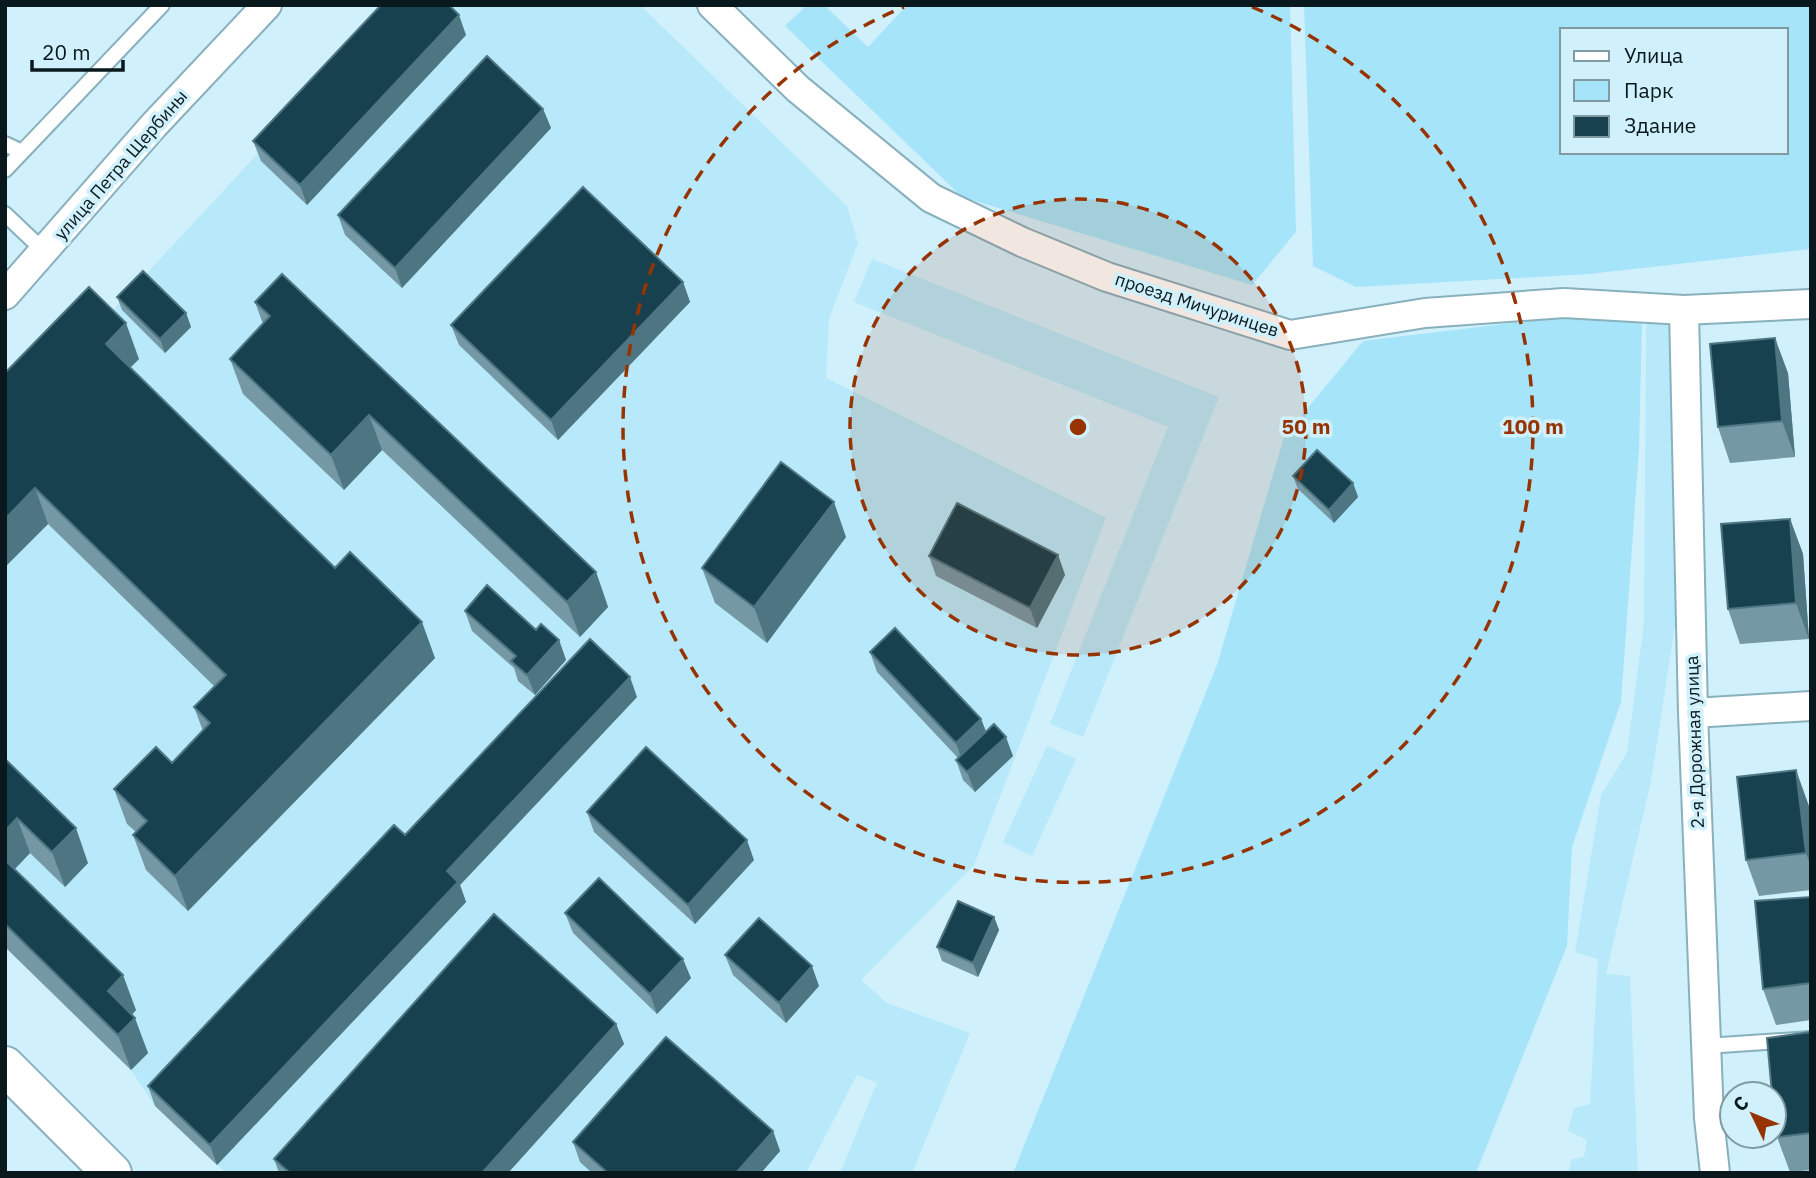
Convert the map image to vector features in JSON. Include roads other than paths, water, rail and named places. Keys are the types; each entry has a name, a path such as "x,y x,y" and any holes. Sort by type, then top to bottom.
{"street":[{"name":"улица Петра Щербины","path":"5,295 154,125 267,5"},
{"name":"проезд Мичуринцев","path":"712,5 798,89 931,198 1022,242 1107,277 1290,335 1424,313 1564,303 1684,310 1811,304"},
{"name":"2-я Дорожная улица","path":"1684,310 1693,713 1709,1118 1716,1173"},
{"path":"1693,713 1811,706"},
{"path":"5,1066 112,1173"}],"lane":[{"path":"5,170 162,5"},
{"path":"5,145 22,152"},
{"path":"5,214 45,252"},
{"path":"1706,1046 1811,1039"}]}
